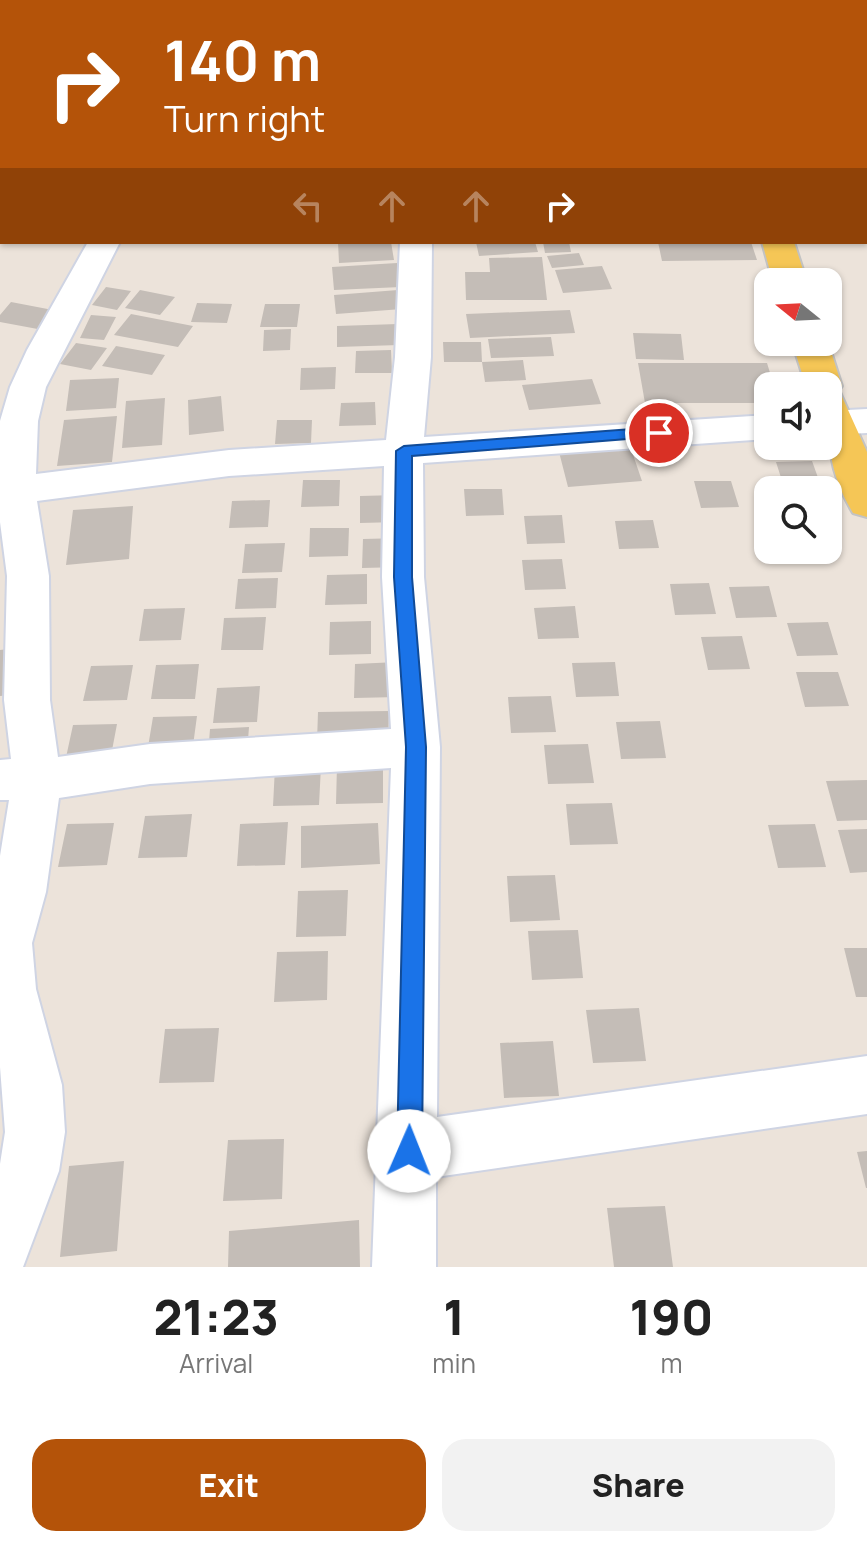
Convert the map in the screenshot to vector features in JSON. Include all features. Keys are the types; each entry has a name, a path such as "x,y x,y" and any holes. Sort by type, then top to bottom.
{"main road":[{"path":"779,244 786,268"},
{"path":"842,422 867,503"}],"street":[{"path":"0,1247 29,1171 35,1132 33,1085 9,989 5,943 20,892 18,779 27,700 28,576 8,493 19,421 28,387 103,244"},
{"path":"404,1267 416,747 403,577 404,451 413,357 416,244"},
{"path":"8,493 102,476 404,451 754,428"},
{"path":"18,779 86,776 150,764 416,747"},
{"path":"409,1151 867,1085"}],"building":[{"path":"338,244 391,244 394,260 339,263"},
{"path":"476,244 536,244 538,252 479,256"},
{"path":"543,244 569,244 571,252 545,253"},
{"path":"658,244 752,244 757,260 662,261"},
{"path":"579,253 584,265 552,268 547,256"},
{"path":"542,257 547,300 466,300 465,272 490,272 489,258"},
{"path":"397,263 401,287 334,290 332,267"},
{"path":"602,266 612,289 563,293 555,270"},
{"path":"106,287 131,291 117,310 92,305"},
{"path":"140,290 175,297 160,315 125,308"},
{"path":"398,290 402,309 336,314 334,295"},
{"path":"11,302 58,311 43,330 0,322 0,315"},
{"path":"197,303 232,304 227,323 191,322"},
{"path":"265,304 300,304 297,327 260,327"},
{"path":"570,310 575,333 470,338 466,314"},
{"path":"131,314 193,326 178,347 114,335"},
{"path":"91,315 116,317 104,340 80,338"},
{"path":"398,324 399,345 337,347 337,326"},
{"path":"291,329 290,350 263,351 264,330"},
{"path":"633,333 681,334 684,360 636,359"},
{"path":"551,337 554,356 491,358 488,339"},
{"path":"443,342 481,342 482,362 444,362"},
{"path":"76,343 107,348 91,370 60,364"},
{"path":"116,346 165,355 152,375 102,366"},
{"path":"391,350 392,373 355,373 356,351"},
{"path":"523,360 526,380 485,382 482,362"},
{"path":"638,363 767,363 770,372 754,372 754,403 645,403"},
{"path":"336,367 335,389 300,390 301,368"},
{"path":"119,378 116,408 66,411 70,380"},
{"path":"592,379 601,404 529,410 522,385"},
{"path":"221,396 224,431 189,435 188,400"},
{"path":"165,398 162,445 122,448 126,401"},
{"path":"375,402 376,425 339,426 341,403"},
{"path":"117,416 112,462 57,466 64,420"},
{"path":"277,420 312,420 311,443 275,444"},
{"path":"630,446 642,481 568,487 559,452"},
{"path":"812,461 817,476 780,476 776,462"},
{"path":"303,480 340,480 339,506 301,507"},
{"path":"694,481 731,481 739,507 701,508"},
{"path":"464,489 502,489 504,515 466,516"},
{"path":"398,495 398,522 360,523 360,496"},
{"path":"270,500 268,527 229,528 232,501"},
{"path":"133,506 129,559 66,565 73,510"},
{"path":"562,515 565,543 527,544 524,516"},
{"path":"653,520 659,548 619,549 615,521"},
{"path":"310,528 349,528 348,556 309,557"},
{"path":"402,538 402,567 362,568 363,539"},
{"path":"285,543 282,572 242,573 245,544"},
{"path":"562,559 566,589 525,590 522,560"},
{"path":"367,574 367,604 325,605 327,575"},
{"path":"278,578 276,608 235,609 238,579"},
{"path":"709,583 716,614 675,615 670,584"},
{"path":"769,586 777,617 736,618 729,587"},
{"path":"575,606 579,638 538,639 534,608"},
{"path":"185,608 181,640 139,641 144,609"},
{"path":"266,617 263,650 221,650 224,618"},
{"path":"371,621 371,654 329,655 330,622"},
{"path":"828,622 838,655 797,656 787,623"},
{"path":"742,636 750,669 708,670 701,637"},
{"path":"17,648 11,695 0,696 0,650"},
{"path":"397,662 398,697 354,698 355,664"},
{"path":"615,662 619,696 576,697 572,663"},
{"path":"199,664 195,699 151,699 156,665"},
{"path":"133,665 127,700 83,701 91,666"},
{"path":"796,672 838,672 849,706 805,707"},
{"path":"260,686 257,722 213,723 217,688"},
{"path":"551,696 556,732 511,733 508,697"},
{"path":"389,711 388,742 317,742 318,712"},
{"path":"197,716 192,753 147,753 153,717"},
{"path":"660,721 666,758 621,759 616,722"},
{"path":"117,724 110,761 65,762 73,725"},
{"path":"249,727 247,753 208,755 210,729"},
{"path":"588,744 594,783 548,784 544,745"},
{"path":"383,763 383,803 336,804 337,765"},
{"path":"321,766 319,805 273,806 275,767"},
{"path":"867,780 867,820 837,821 826,781"},
{"path":"612,803 618,844 570,845 566,804"},
{"path":"192,814 187,857 138,858 145,816"},
{"path":"288,822 285,865 237,866 240,824"},
{"path":"114,823 107,865 58,867 67,824"},
{"path":"378,823 380,864 301,868 301,826"},
{"path":"815,824 826,867 778,868 768,825"},
{"path":"867,829 867,872 850,873 838,830"},
{"path":"555,875 560,920 510,922 507,876"},
{"path":"348,890 346,936 296,937 298,891"},
{"path":"578,930 583,978 532,980 528,931"},
{"path":"844,948 867,948 867,997 856,997"},
{"path":"328,951 327,1000 274,1002 277,952"},
{"path":"639,1008 646,1061 593,1063 586,1010"},
{"path":"219,1028 214,1082 159,1083 165,1029"},
{"path":"553,1041 559,1096 504,1098 500,1043"},
{"path":"284,1139 282,1199 223,1201 228,1140"},
{"path":"867,1151 867,1188 866,1188 857,1152"},
{"path":"124,1161 117,1251 60,1257 69,1166"},
{"path":"665,1206 673,1267 614,1267 607,1208"},
{"path":"359,1220 360,1267 228,1267 229,1231"}],"route":[{"path":"409,1151 412,817 416,747 403,577 404,451 659,433"}]}
